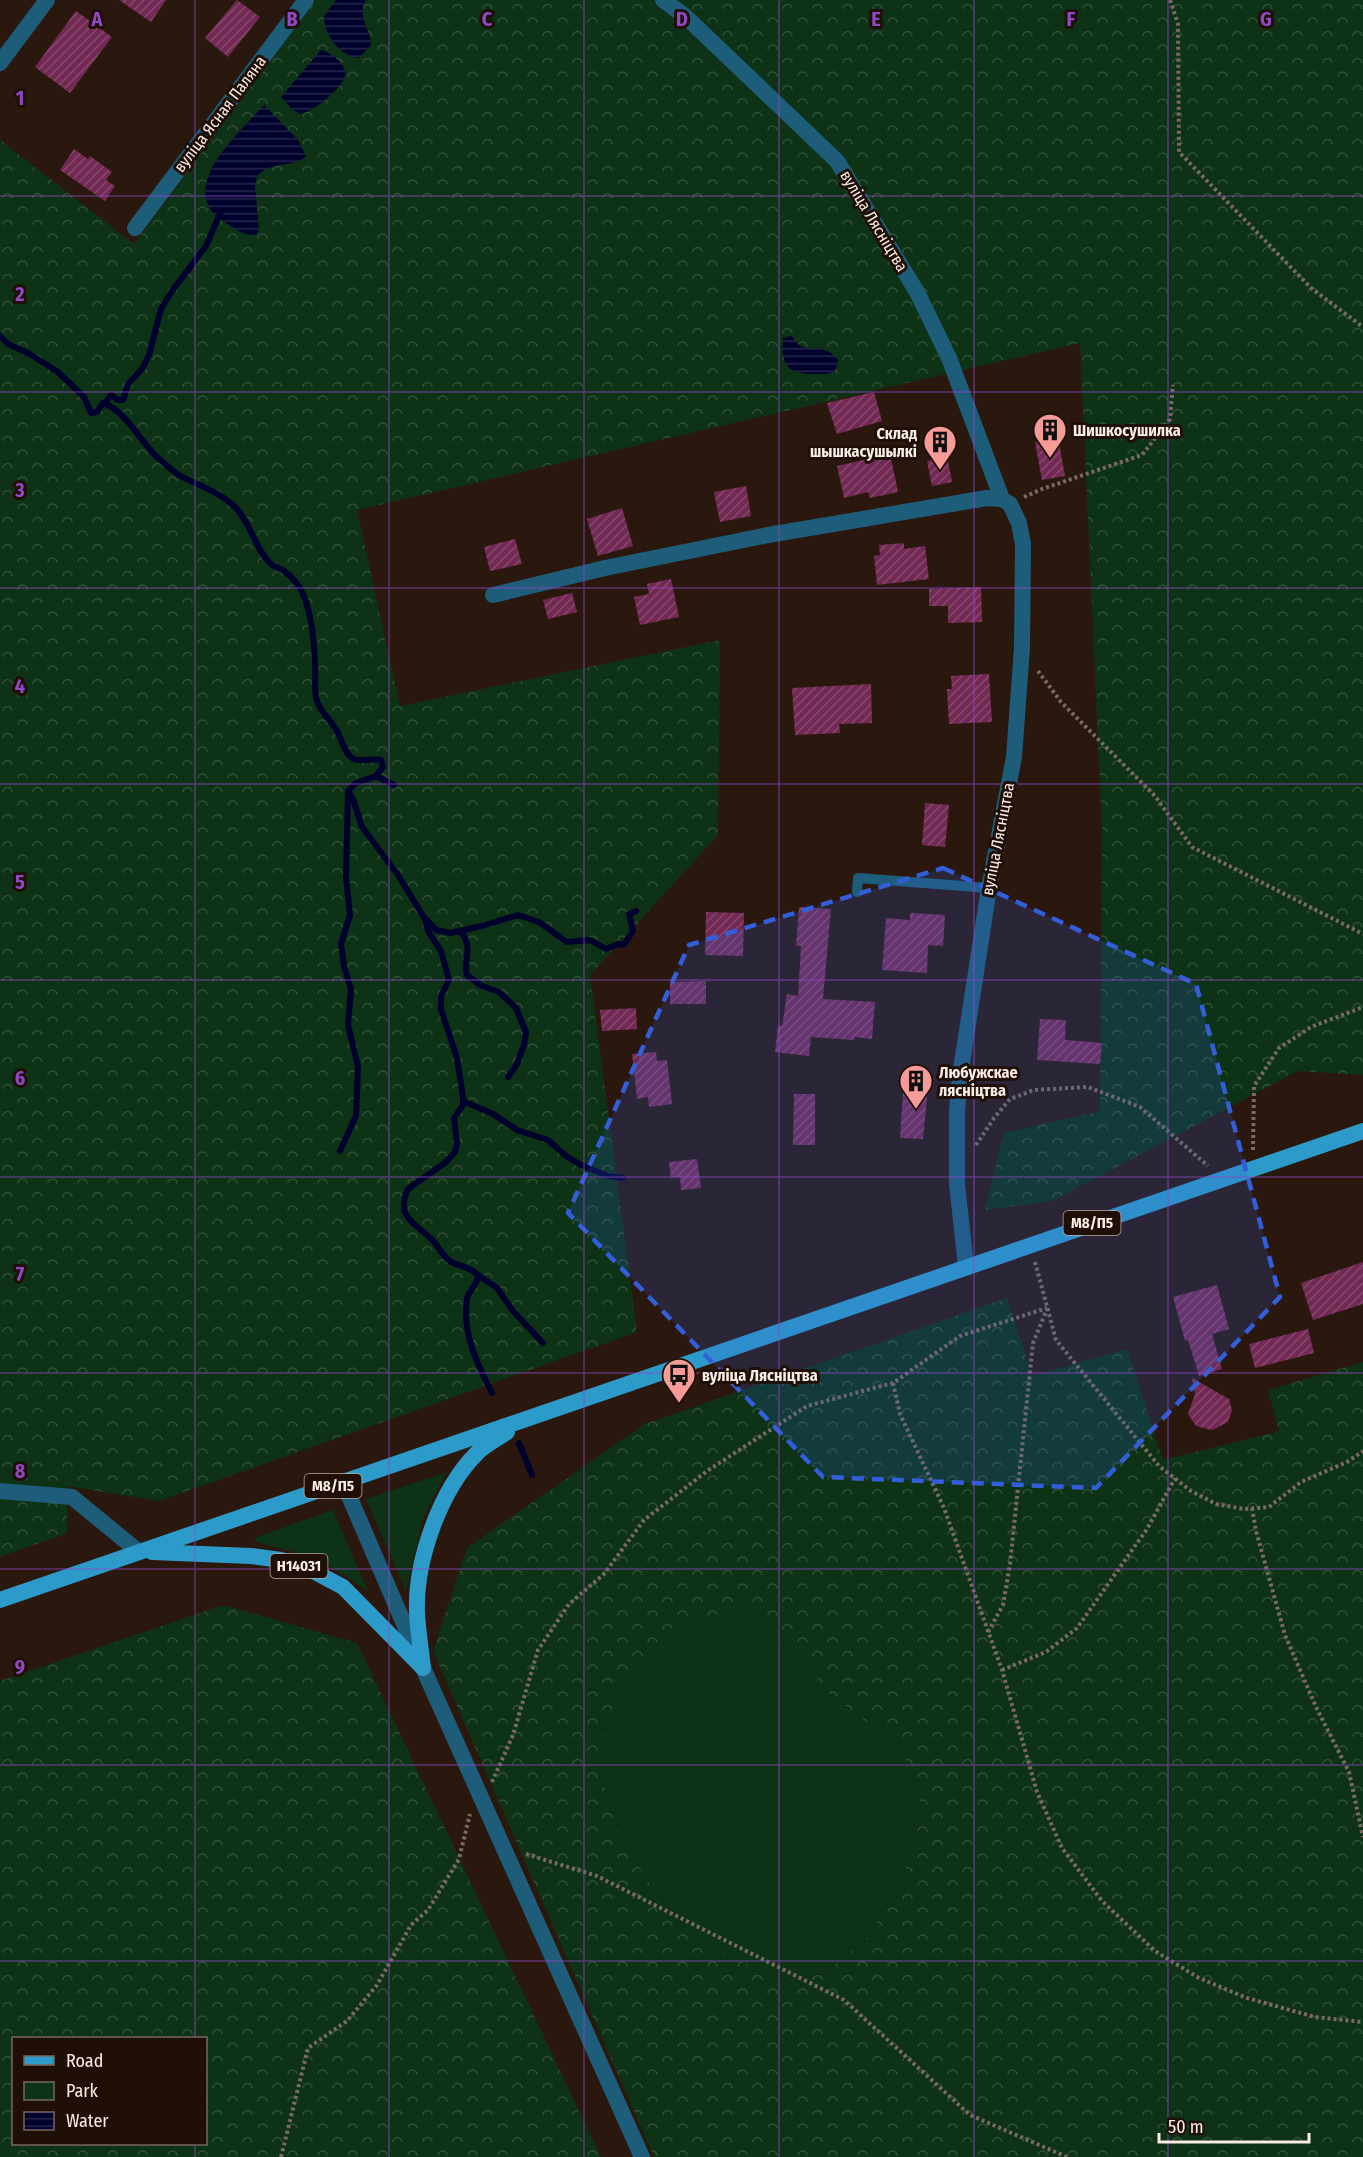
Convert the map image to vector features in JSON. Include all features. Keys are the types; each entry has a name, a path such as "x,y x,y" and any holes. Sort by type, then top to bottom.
{"main road":[{"name":"М8/П5","path":"0,1600 1363,1131"},
{"name":"Н14031","path":"423,1668 417,1612 419,1576 433,1526 456,1480 477,1452 527,1419"},
{"name":"Н14031","path":"139,1552 251,1556 281,1560 313,1571 343,1587 423,1668"}],"street":[{"path":"0,63 47,0"},
{"name":"вуліца Ясная Паляна","path":"135,228 306,0"},
{"name":"вуліца Лясніцтва","path":"663,0 685,16 837,161 917,292 949,358 1006,502 1019,523 1023,544 1022,648 1014,757 989,888 960,1076 956,1134 957,1184 966,1266"},
{"path":"493,595 605,568 768,535 987,498 1006,502"},
{"name":"Н14031","path":"343,1482 423,1668 642,2157"},
{"path":"0,1491 72,1497 139,1552"}],"lane":[{"path":"857,892 858,878 989,888"}],"path":[{"path":"1170,0 1178,24 1179,152 1311,288 1363,327"},
{"path":"1006,502 1142,455 1170,419 1173,385"},
{"path":"1022,648 1061,702 1155,796 1192,847 1363,933"},
{"path":"1252,1169 1254,1086 1279,1048 1311,1027 1363,1007"},
{"path":"971,1154 994,1118 1010,1099 1034,1090 1088,1088 1140,1107 1221,1179"},
{"path":"1030,1244 1056,1340 1159,1466 1191,1491 1216,1504 1252,1508 1269,1507 1301,1482 1347,1462 1363,1451"},
{"path":"280,2157 308,2049 347,2021 378,1985 411,1925 428,1910 459,1859 470,1812 484,1802 513,1735 538,1650 569,1604 604,1574 644,1520 707,1471 807,1406 893,1383 960,1336 1047,1308"},
{"path":"988,1632 1003,1605 1010,1564 1033,1343 1047,1308"},
{"path":"893,1383 900,1414 944,1508 1002,1670 1037,1792 1062,1848 1109,1908 1155,1951 1199,1978 1247,1998 1315,2017 1363,2022"},
{"path":"1002,1670 1046,1652 1077,1628 1147,1529 1175,1478"},
{"path":"1252,1508 1256,1531 1285,1635 1316,1707 1349,1772 1363,1837"},
{"path":"505,1848 597,1876 844,2000 970,2115 1067,2157"}],"highlighted area":[{"path":"943,868 1196,984 1280,1297 1096,1488 823,1477 568,1213 689,945"}],"green space":[{"path":"316,0 1363,0 1363,1075 1298,1071 1052,1201 985,1210 1004,1133 1100,1111 1102,829 1080,343 357,510 400,706 720,640 718,835 590,975 637,1332 159,1501 67,1486 67,1533 0,1557 0,140 134,244"},
{"path":"1007,1298 1032,1376 1127,1349 1163,1460 1279,1431 1268,1390 1363,1362 1363,2157 654,2157 433,1651 467,1548 645,1424","holes":["748,1606 805,1662 827,1692 901,1748 923,1810 902,1880 868,1937 824,1974 777,1981 693,1935 650,1885 615,1825 596,1757 619,1688 673,1627"]},
{"path":"446,1472 423,1518 406,1591 366,1499"},
{"path":"333,1510 368,1591 317,1558 259,1543 254,1538"},
{"path":"223,1605 357,1643 601,2157 0,2157 0,1681"},
{"path":"748,1606 805,1662 827,1692 901,1748 923,1810 902,1880 868,1937 824,1974 777,1981 693,1935 650,1885 615,1825 596,1757 619,1688 673,1626"}],"water":[{"path":"336,0 366,0 363,6 363,17 371,45 359,58 340,49 327,30 324,16"},
{"path":"321,50 339,61 344,68 345,75 327,99 300,114 281,97"},
{"path":"264,105 298,140 306,156 296,162 269,168 257,176 255,186 259,228 257,234 248,235 224,222 210,209 205,194 208,178 216,162 227,146"},
{"path":"792,336 801,346 825,350 832,354 838,360 836,369 827,374 808,374 789,368 785,363 782,348 783,338"}],"building":[{"path":"119,0 166,0 151,22"},
{"path":"237,0 260,17 228,57 205,38"},
{"path":"76,11 112,37 70,93 35,67"},
{"path":"74,149 88,159 90,156 112,172 106,180 115,186 105,201 60,170"},
{"path":"874,392 882,421 837,434 827,403"},
{"name":"Шишкосушилка","path":"1058,437 1065,476 1042,480 1035,442"},
{"path":"890,454 898,492 870,498 868,492 844,498 837,466"},
{"name":"Склад шышкасушылкі","path":"947,456 952,482 932,486 927,461"},
{"path":"746,486 751,516 720,522 714,492"},
{"path":"622,508 633,546 598,556 587,519"},
{"path":"515,539 522,564 490,571 484,547"},
{"path":"904,543 904,549 925,546 929,579 877,585 874,556 880,555 879,545"},
{"path":"671,579 679,617 640,625 634,597 649,594 647,584"},
{"path":"981,587 982,622 948,623 948,606 929,606 929,589"},
{"path":"572,593 577,612 548,619 543,600"},
{"path":"989,674 992,722 949,724 947,689 952,689 951,676"},
{"path":"871,684 872,723 839,724 840,733 795,735 792,688"},
{"path":"925,803 949,805 945,847 922,845"},
{"path":"799,907 831,909 823,999 875,1002 872,1039 811,1037 809,1056 775,1052 778,1025 782,1026 787,994 798,996 801,946 796,946"},
{"path":"706,912 744,913 743,956 705,955"},
{"path":"910,913 945,915 943,946 928,945 927,973 882,970 886,918 910,920"},
{"path":"706,981 706,1004 670,1004 670,982"},
{"path":"636,1008 637,1029 602,1031 600,1010"},
{"path":"1040,1019 1066,1020 1065,1040 1102,1043 1100,1064 1037,1060"},
{"path":"656,1052 657,1061 667,1060 672,1104 649,1107 648,1097 637,1099 632,1054"},
{"name":"Любужскае лясніцтва","path":"904,1077 929,1078 923,1139 900,1138"},
{"path":"794,1094 815,1094 815,1145 793,1145"},
{"path":"697,1159 701,1188 681,1190 680,1177 671,1178 669,1162"},
{"path":"1363,1262 1363,1304 1313,1320 1301,1283"},
{"path":"1217,1285 1229,1329 1212,1334 1222,1369 1199,1376 1188,1340 1185,1341 1173,1297"},
{"path":"1308,1329 1314,1353 1255,1368 1249,1344"},
{"path":"1192,1378 1229,1399 1232,1410 1228,1422 1212,1430 1196,1426 1188,1414 1195,1394"}],"waterway":[{"path":"105,403 111,395 118,400 123,400 128,384 142,369 149,355 161,309 206,246 221,211"},
{"path":"0,336 8,344 28,353 58,372 84,397 91,413 97,412 103,403 111,406 170,469 221,496 240,512 265,558 289,575 303,594 312,628 315,694 320,708 335,728 351,757 359,760 381,760 383,767 376,776 356,783 348,791 362,827 398,875 425,919 428,931 441,951 449,980 441,996 441,1009 457,1058 463,1097 463,1105 454,1118 457,1144 455,1152 446,1162 408,1189 404,1199 404,1208 410,1220 434,1242 447,1259 478,1275 477,1282 467,1299 467,1324 472,1348 492,1393"},
{"path":"376,776 394,785"},
{"path":"340,1151 356,1116 358,1067 348,1025 351,989 344,966 341,944 350,915 346,877 348,793"},
{"path":"426,919 436,930 450,933 518,915 539,922 567,942 590,940 606,949 618,944 624,945 633,931 629,914 636,911"},
{"path":"461,931 468,949 467,975 480,985 499,992 516,1008 526,1032 517,1064 508,1077"},
{"path":"463,1101 493,1114 517,1130 548,1140 566,1156 581,1165 608,1176 623,1178"},
{"path":"478,1275 497,1288 513,1311 543,1343"},
{"path":"519,1443 532,1475"}],"place":[{"name":"Шишкосушилка","path":"1050,459"},
{"name":"Склад шышкасушылкі","path":"940,471"},
{"name":"Любужскае лясніцтва","path":"916,1110"},
{"name":"вуліца Лясніцтва","path":"679,1404"}]}
